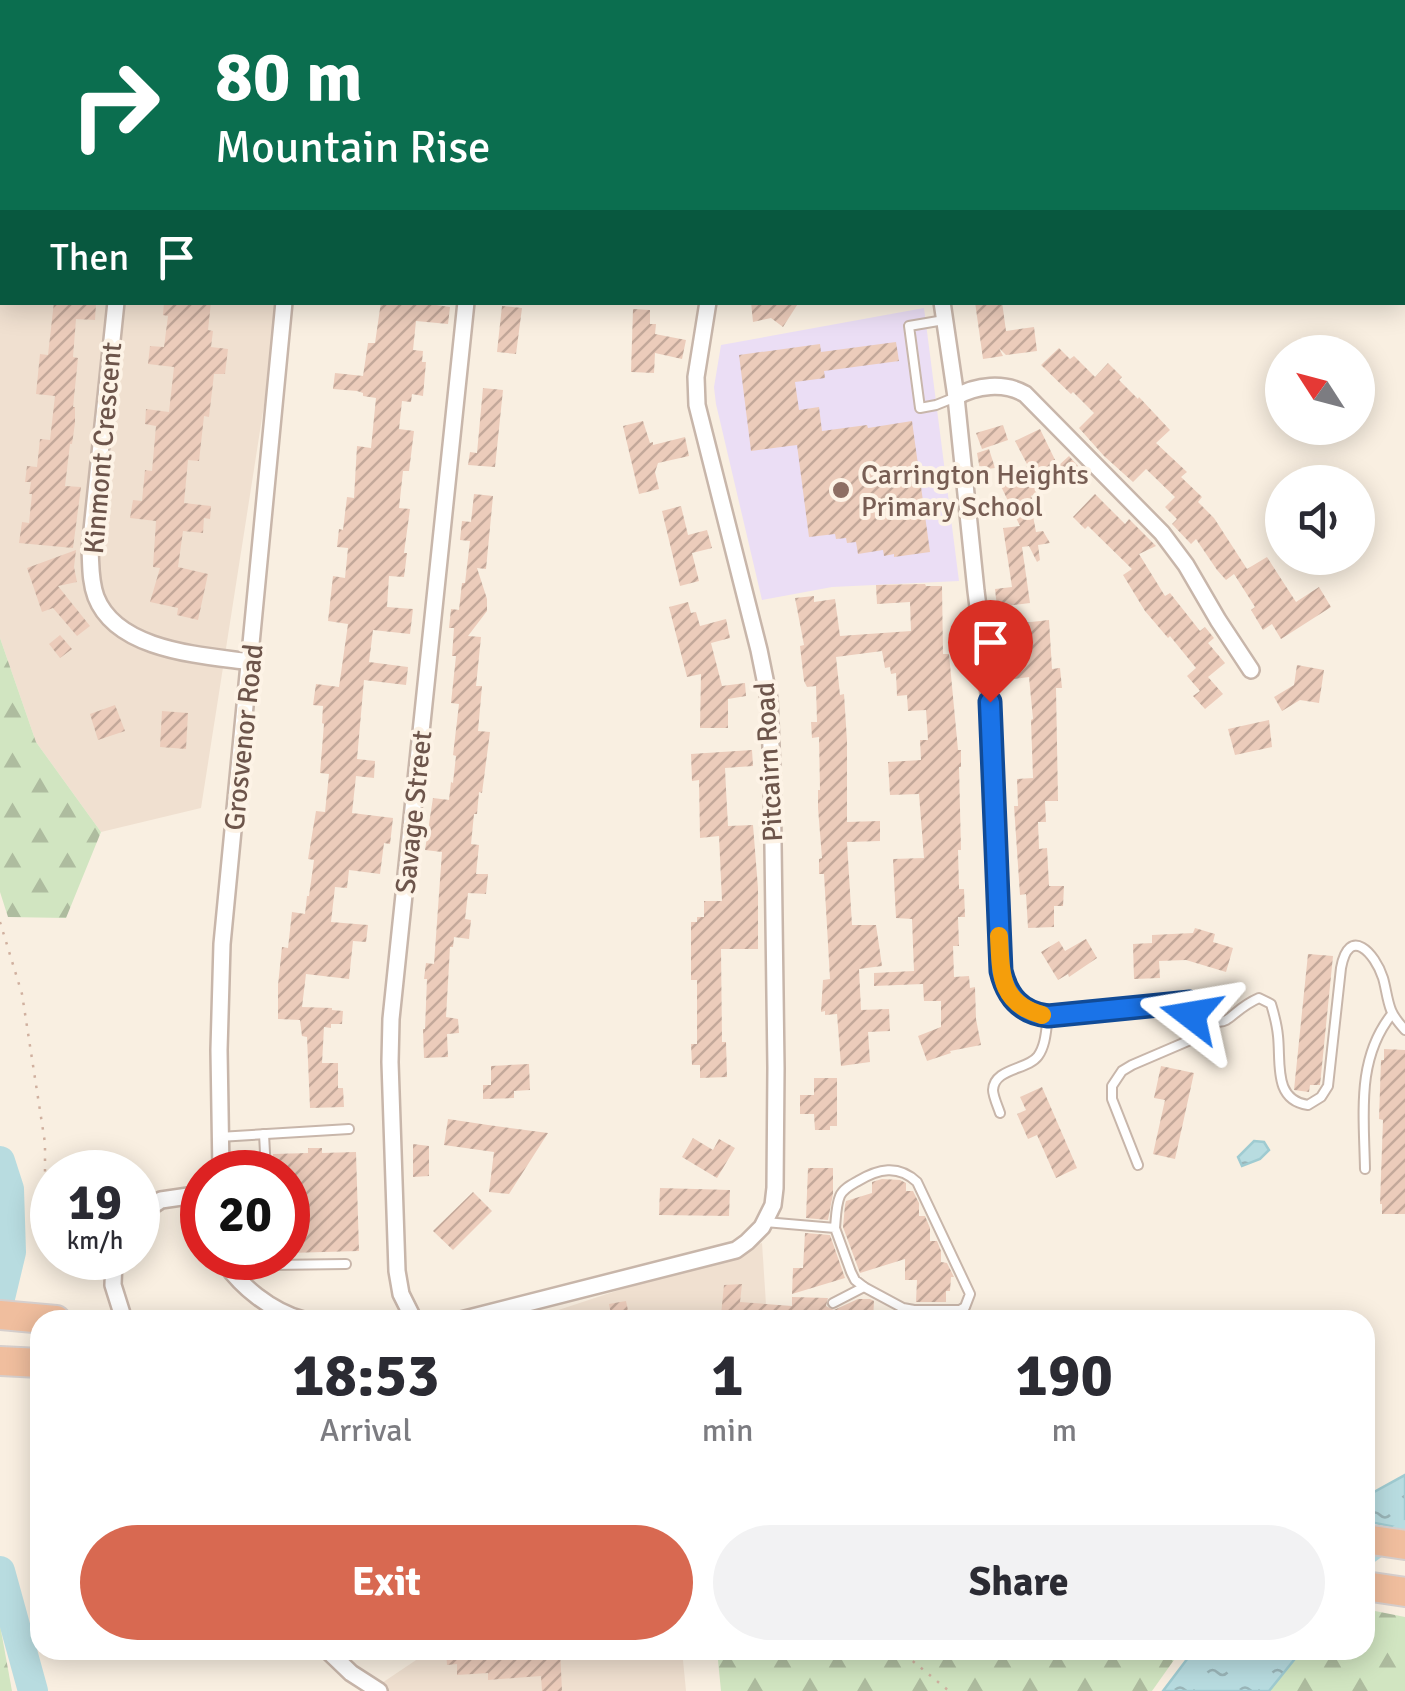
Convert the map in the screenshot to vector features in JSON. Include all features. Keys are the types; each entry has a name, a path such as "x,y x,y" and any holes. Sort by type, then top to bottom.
{"highway":[{"path":"0,1315 30,1318"},
{"path":"0,1361 30,1362"},
{"path":"1375,1540 1405,1545"},
{"path":"1375,1588 1402,1592"}],"street":[{"name":"Kinmont Crescent","path":"116,305 90,549 98,602 110,618 150,644 250,662"},
{"name":"Grosvenor Road","path":"220,1150 222,944 284,305"},
{"name":"Savage Street","path":"409,1310 397,1271 392,1019 466,305"},
{"name":"Pitcairn Road","path":"708,305 696,377 697,405 769,699 775,1188 773,1206 764,1224"},
{"path":"942,305 990,702 1004,987 1011,998 1030,1011 1048,1016 1190,1002"},
{"path":"956,397 993,386 1016,388 1025,394 1162,533 1252,670"},
{"path":"500,1310 736,1250 764,1224"},
{"path":"113,1280 121,1310"},
{"path":"239,1280 279,1310"},
{"path":"337,1660 378,1691"}],"lane":[{"path":"945,320 909,326 920,408 956,397"},
{"path":"1190,1002 1208,1019 1218,1022 1259,998 1271,1004 1278,1031 1280,1083 1293,1100 1308,1104 1328,1086 1340,968 1348,947 1362,947 1376,962 1392,1014 1405,1030"},
{"path":"1138,1165 1112,1099 1112,1086 1132,1066 1188,1041 1190,1002"},
{"path":"1364,1169 1368,1060 1382,1026 1392,1014"},
{"path":"1000,1114 994,1084 1037,1058 1048,1016"},
{"path":"220,1137 349,1130"},
{"path":"264,1134 265,1150"},
{"path":"880,1170 905,1174 916,1182 970,1294 966,1307 914,1310 864,1287 851,1272 836,1228 838,1199 848,1187 880,1170"},
{"path":"764,1224 836,1228"},
{"path":"310,1263 346,1264"},
{"path":"833,1304 864,1287"}],"path":[{"path":"0,922 22,994 45,1150"},
{"path":"911,1660 949,1691"}],"shaded area":[{"path":"0,305 280,305 201,808 101,832 36,742 0,638"},
{"name":"Carrington Heights Primary School","path":"924,308 959,581 832,587 762,600 716,404 714,387 721,345"},
{"path":"762,1243 766,1310 558,1310"},
{"path":"416,1660 683,1660 686,1691 370,1691"}],"green space":[{"path":"0,638 36,742 101,832 66,918 8,917 0,892"},
{"path":"1375,1611 1405,1617 1405,1691 1267,1691 1293,1660 1375,1660"},
{"path":"0,1625 12,1691 0,1691"},
{"path":"718,1660 1174,1660 1152,1691 721,1691"}],"water":[{"path":"1254,1141 1264,1142 1269,1150 1260,1159 1242,1166 1238,1157"},
{"path":"1405,1475 1405,1529 1375,1523 1375,1492"},
{"path":"1186,1660 1294,1660 1269,1691 1163,1691"}],"building":[{"path":"54,305 96,305 95,320 76,319 75,423 65,486 81,487 73,548 19,543 22,522 29,523 32,494 31,482 25,482 27,466 37,467 40,439 50,440 55,396 36,394 40,354 48,355"},
{"path":"164,305 211,305 211,347 228,349 225,374 214,374 199,461 188,460 184,503 211,506 210,519 204,518 203,533 183,531 178,567 208,574 198,620 177,615 178,608 150,602 160,568 153,567 156,521 130,518 133,500 142,501 145,470 152,471 156,426 145,424 146,409 169,412 174,367 148,364 150,346 164,347 168,316 163,315"},
{"path":"381,305 450,307 448,324 416,321 413,350 423,351 422,362 426,362 423,396 412,394 411,402 402,401 399,429 414,431 409,471 403,471 399,508 410,509 407,553 404,577 389,576 387,607 413,609 410,634 373,630 369,662 408,667 406,685 364,680 357,759 375,761 374,778 356,776 352,813 393,818 390,844 384,843 380,874 349,870 347,888 335,887 331,922 368,925 366,942 353,941 349,979 306,974 302,1007 343,1011 342,1024 324,1027 322,1063 338,1063 338,1088 343,1088 344,1107 310,1108 307,1037 302,1036 300,1020 278,1019 278,985 282,947 288,948 292,912 305,914 309,896 314,860 308,859 316,811 325,812 329,774 320,773 323,706 313,705 316,684 339,687 348,624 328,621 333,576 345,578 348,548 337,547 339,529 343,530 347,497 354,498 357,446 371,448 376,398 333,389 335,373 363,376 368,343 375,343"},
{"path":"751,305 797,305 783,327 771,318 753,322"},
{"path":"975,305 1002,305 1006,331 1034,327 1037,351 1006,355 999,348 1003,356 983,359"},
{"path":"502,306 522,308 516,354 497,352"},
{"path":"633,309 650,310 650,324 656,324 655,334 686,340 682,359 655,353 654,373 631,372"},
{"path":"896,342 899,361 824,371 825,378 795,382 799,410 819,407 822,431 912,421 930,552 894,557 884,556 883,550 858,554 856,542 836,539 835,534 809,537 797,445 751,451 739,355 820,344 821,352"},
{"path":"1059,348 1070,359 1074,356 1095,377 1108,363 1122,377 1119,380 1170,430 1156,443 1187,472 1181,477 1202,497 1198,502 1214,518 1247,569 1265,558 1265,575 1279,575 1296,602 1319,587 1331,607 1281,639 1272,624 1263,630 1251,610 1255,607 1234,574 1226,580 1196,539 1191,544 1172,524 1177,519 1165,507 1175,497 1146,469 1133,482 1104,456 1079,428 1094,413 1041,365"},
{"path":"483,388 503,390 495,467 468,465 470,452 477,453"},
{"path":"643,421 650,443 685,437 689,456 658,463 655,472 659,489 639,494 623,426"},
{"path":"1003,425 1008,440 982,449 976,433"},
{"path":"1040,429 1058,466 1069,456 1078,466 1065,479 1031,496 1036,532 1043,531 1050,543 1038,545 1037,562 1029,546 1022,547 1030,603 997,607 995,589 1012,587 1003,528 1020,526 998,480 1028,466 1015,441"},
{"path":"989,449 995,468 980,470 977,453"},
{"path":"474,494 493,496 486,569 477,568 487,611 468,636 481,637 476,686 482,686 478,731 490,732 471,844 479,845 476,874 488,874 486,894 468,893 465,919 471,920 469,939 454,937 450,947 446,1017 458,1019 459,1033 447,1034 448,1057 424,1058 424,979 426,963 434,964 442,852 425,850 433,798 449,800 453,783 459,704 451,703 456,656 452,656 454,628 449,628 451,609 459,610 465,583 470,541 460,540 462,521 471,522"},
{"path":"1095,494 1125,524 1129,519 1156,546 1139,554 1165,596 1170,593 1200,631 1205,627 1214,638 1208,643 1225,663 1208,677 1223,694 1205,709 1193,696 1200,691 1187,676 1196,668 1145,611 1123,575 1132,569 1088,526 1085,529 1073,517"},
{"path":"681,506 688,535 707,530 712,548 692,553 699,581 680,586 662,511"},
{"path":"76,550 77,582 58,586 90,626 77,636 53,608 42,612 27,568"},
{"path":"876,585 942,586 943,654 949,654 961,750 958,850 959,889 964,889 965,917 958,917 959,946 953,946 954,977 969,976 970,988 975,987 981,1045 950,1051 927,1061 918,1036 941,1027 941,1001 924,1001 923,984 874,986 874,973 914,971 912,919 896,918 893,859 924,858 919,794 890,795 888,762 921,760 920,740 928,740 926,710 908,711 907,695 897,696 896,673 885,668 882,651 836,657 840,695 844,694 847,822 880,821 880,841 847,842 852,925 876,925 882,966 859,969 861,1010 889,1009 890,1031 868,1032 870,1062 841,1066 837,1014 821,1012 823,980 830,979 824,874 819,874 819,737 812,738 811,722 817,722 816,686 807,687 804,681 800,646 804,645 795,598 814,596 814,602 835,599 840,636 911,631 910,602 877,604"},
{"path":"688,602 700,626 726,619 730,638 711,643 722,686 745,683 746,696 728,699 728,728 700,728 701,674 687,677 669,607"},
{"path":"1049,620 1052,669 1060,668 1062,688 1056,688 1058,801 1045,801 1046,822 1038,822 1039,849 1047,848 1049,886 1064,886 1063,906 1054,906 1054,927 1028,928 1026,894 1020,895 1014,806 1018,806 1017,779 1033,778 1033,719 1029,677 1007,680 1004,659 1014,658 1011,633 1023,632 1022,623"},
{"path":"60,635 72,649 60,658 49,644"},
{"path":"1297,665 1324,670 1319,703 1300,700 1282,711 1274,697 1294,685"},
{"path":"115,705 125,731 98,740 90,714"},
{"path":"162,711 188,713 186,749 160,747"},
{"path":"1269,720 1272,747 1235,755 1228,729"},
{"path":"752,750 753,766 725,768 728,826 753,825 758,949 721,949 722,1042 726,1042 727,1077 700,1078 700,1065 692,1065 691,1044 697,1044 697,980 691,980 691,922 704,917 704,901 722,901 719,836 700,838 699,780 692,781 691,754"},
{"path":"1195,928 1215,934 1213,942 1233,948 1226,972 1186,960 1159,961 1160,978 1134,979 1133,944 1152,943 1152,935 1193,933"},
{"path":"1086,939 1097,958 1058,980 1041,952 1059,941 1065,951"},
{"path":"1308,954 1333,956 1320,1085 1310,1085 1309,1092 1294,1090"},
{"path":"1384,1049 1405,1050 1405,1214 1382,1214 1380,1204 1383,1120 1379,1119"},
{"path":"529,1064 530,1090 514,1091 514,1098 483,1099 483,1085 491,1085 491,1066"},
{"path":"1161,1066 1194,1073 1175,1159 1153,1154 1165,1100 1154,1098"},
{"path":"814,1078 837,1078 837,1126 830,1126 830,1130 815,1130 814,1114 800,1114 800,1095 814,1095"},
{"path":"1042,1087 1077,1168 1056,1178 1037,1135 1028,1139 1017,1114 1026,1110 1020,1097"},
{"path":"448,1119 548,1133 509,1194 489,1192 494,1152 444,1145"},
{"path":"693,1138 713,1150 719,1139 735,1148 717,1178 682,1157"},
{"path":"413,1144 429,1146 429,1176 413,1177"},
{"path":"308,1150 356,1152 359,1251 310,1252"},
{"path":"808,1168 833,1168 828,1220 806,1218"},
{"path":"900,1180 906,1183 906,1191 913,1191 919,1203 919,1216 925,1216 930,1228 930,1241 937,1241 941,1262 947,1263 954,1277 950,1291 946,1291 946,1302 916,1302 917,1280 905,1280 905,1259 860,1273 843,1227 845,1205 846,1201 872,1193 872,1182"},
{"path":"660,1188 730,1190 729,1216 659,1215"},
{"path":"473,1192 492,1211 453,1250 433,1231"},
{"path":"805,1233 830,1235 845,1278 792,1294 793,1268 803,1268"},
{"path":"742,1284 740,1302 792,1306 792,1297 828,1298 826,1306 834,1310 722,1310 724,1285"},
{"path":"858,1299 874,1301 874,1310 834,1310"},
{"path":"626,1301 628,1310 610,1310 609,1304"},
{"path":"447,1660 560,1660 562,1691 542,1691 541,1676 488,1680 488,1673 457,1675 457,1664 447,1665"}],"waterway":[{"path":"0,1161 9,1189 11,1252 0,1298"},
{"path":"1375,1551 1405,1529"},
{"path":"0,1571 33,1691"}],"slow traffic":[{"path":"999,936 1004,987 1020,1006 1042,1015"}],"place":[{"name":"Carrington Heights Primary School","path":"841,490"}],"route":[{"path":"990,702 1001,971 1011,998 1030,1011 1048,1016 1190,1002 1191,1015"}]}
